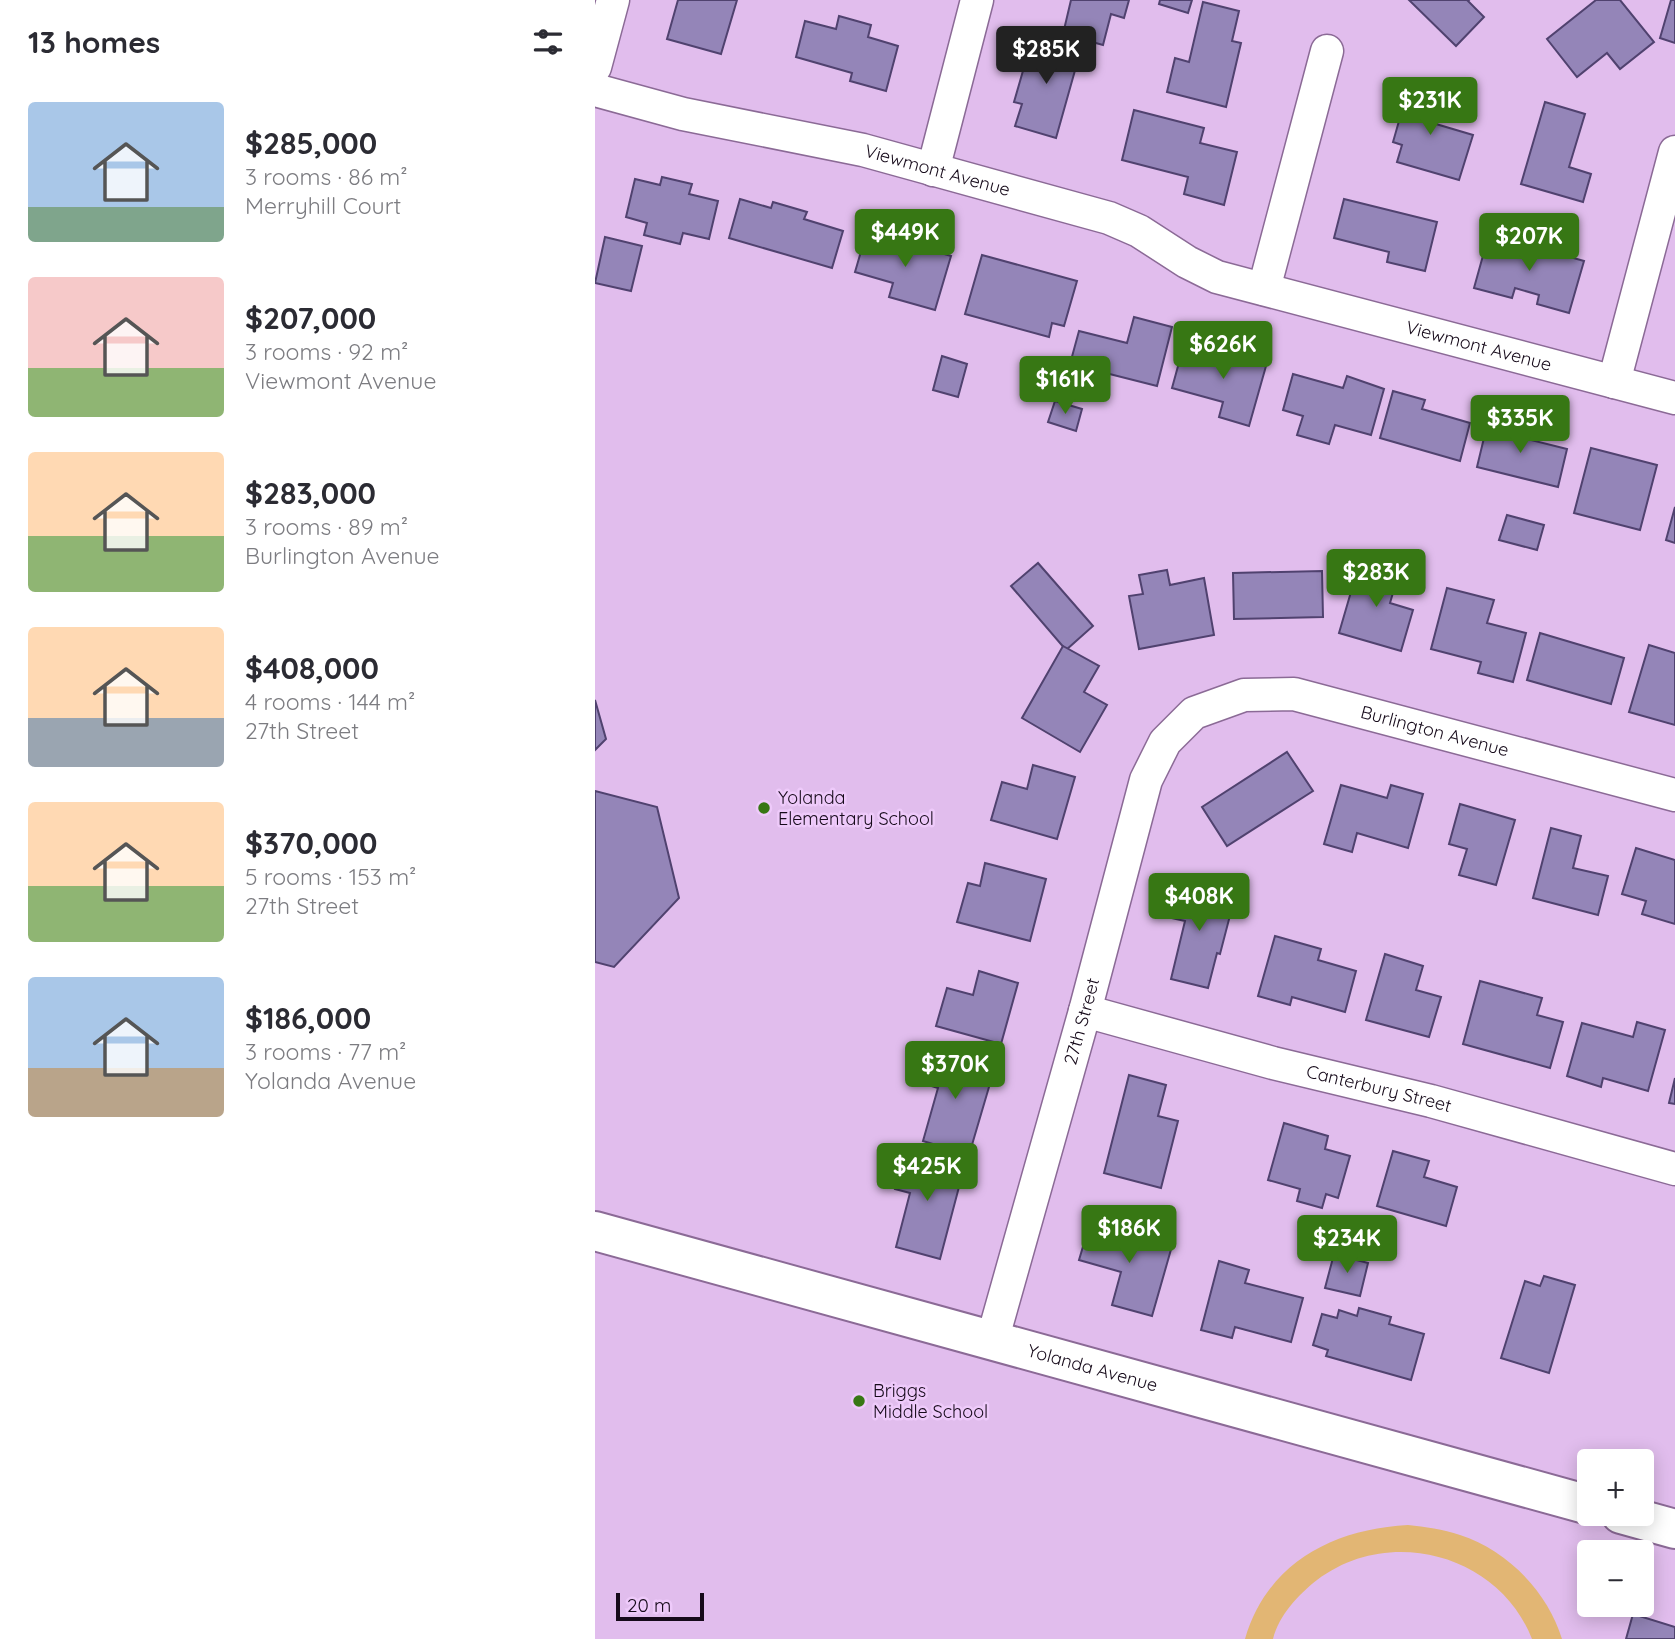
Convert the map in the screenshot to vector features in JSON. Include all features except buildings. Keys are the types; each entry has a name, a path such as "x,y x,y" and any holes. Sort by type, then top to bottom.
{"street":[{"path":"595,67 613,0"},
{"path":"933,170 977,0"},
{"path":"1264,289 1327,51"},
{"name":"Viewmont Avenue","path":"595,90 683,114 863,150 1109,219 1139,231 1187,262 1217,277 1675,398"},
{"path":"1614,382 1675,152"},
{"name":"Burlington Avenue","path":"1194,713 1244,695 1294,694 1675,795"},
{"name":"27th Street","path":"992,1341 1085,1011 1146,780 1165,741 1194,713"},
{"name":"Canterbury Street","path":"1085,1011 1675,1168"},
{"name":"Yolanda Avenue","path":"595,1231 1577,1502"},
{"path":"1654,1523 1675,1529"}],"shaded area":[{"path":"1408,1525 1460,1535 1494,1551 1509,1562 1536,1589 1556,1622 1562,1639 1532,1639 1516,1610 1495,1586 1468,1568 1439,1557 1408,1552 1376,1554 1346,1563 1317,1580 1296,1599 1280,1622 1273,1639 1245,1639 1255,1612 1269,1590 1286,1571 1307,1555 1354,1534"}],"place":[{"name":"Yolanda Elementary School","path":"764,808"},
{"name":"Briggs Middle School","path":"859,1401"}]}
